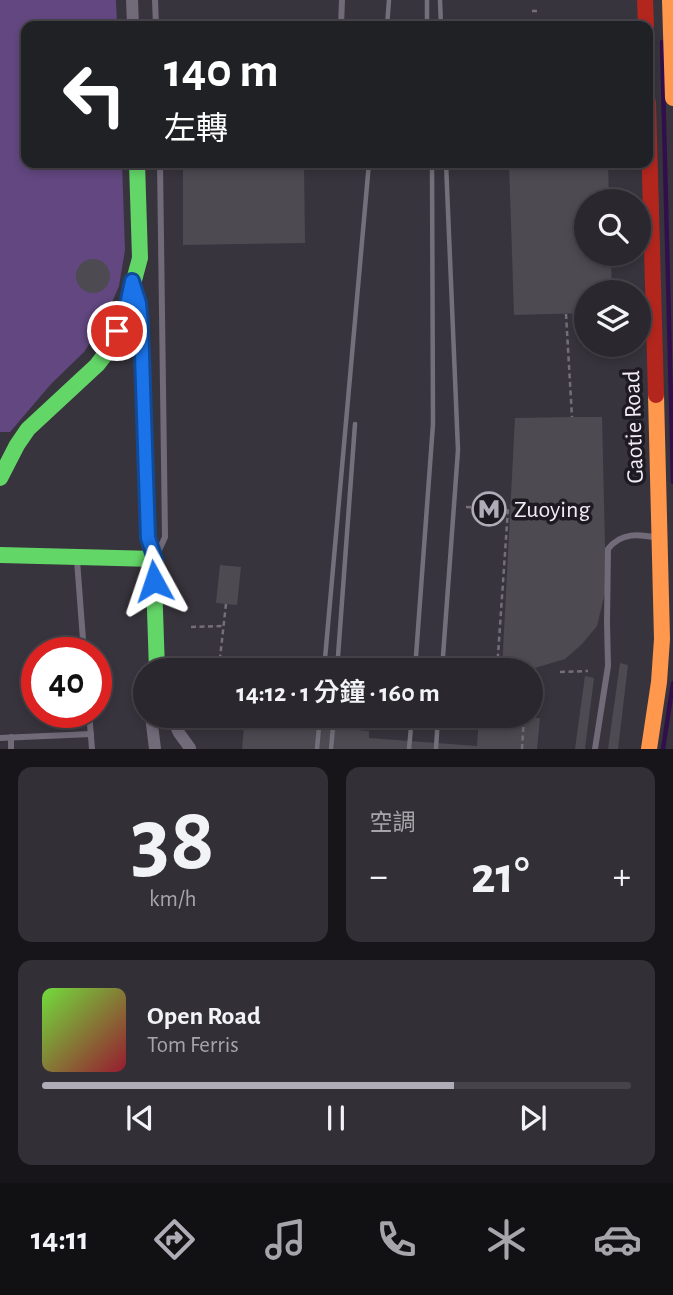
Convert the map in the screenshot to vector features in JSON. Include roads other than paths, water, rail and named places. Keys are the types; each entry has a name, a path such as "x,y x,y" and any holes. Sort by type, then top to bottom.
{"street":[{"path":"132,0 133,21"},
{"path":"645,0 646,21"},
{"path":"670,0 673,98"},
{"path":"0,478 17,445 29,429 81,381 107,352 126,310 140,258 137,168"},
{"name":"Gaotie Road","path":"649,749 659,682 666,540 651,168"},
{"path":"0,555 155,559 157,658"},
{"path":"152,728 155,749"},
{"path":"177,728 190,749"}],"lane":[{"path":"155,0 156,21"},
{"path":"341,21 342,0"},
{"path":"155,559 165,537 160,168"},
{"path":"132,281 139,303 141,324 148,538 155,559"},
{"path":"595,749 608,666 608,549 613,541 640,534 666,540"},
{"path":"77,558 83,637"},
{"path":"90,728 92,749"},
{"path":"0,738 91,734"},
{"path":"11,737 11,749"}],"waterway":[{"path":"662,42 673,482"},
{"path":"663,749 673,683"}],"railway":[{"path":"387,21 389,0"},
{"path":"427,0 427,21"},
{"path":"440,0 441,21"},
{"path":"325,658 369,168"},
{"path":"416,658 433,424 432,168"},
{"path":"443,658 458,450 446,168"},
{"path":"338,658 355,424"},
{"path":"317,749 319,728"},
{"path":"331,749 333,728"},
{"path":"409,749 411,728"},
{"path":"436,749 437,728"}],"place":[{"name":"Zuoying","path":"489,509"}]}
